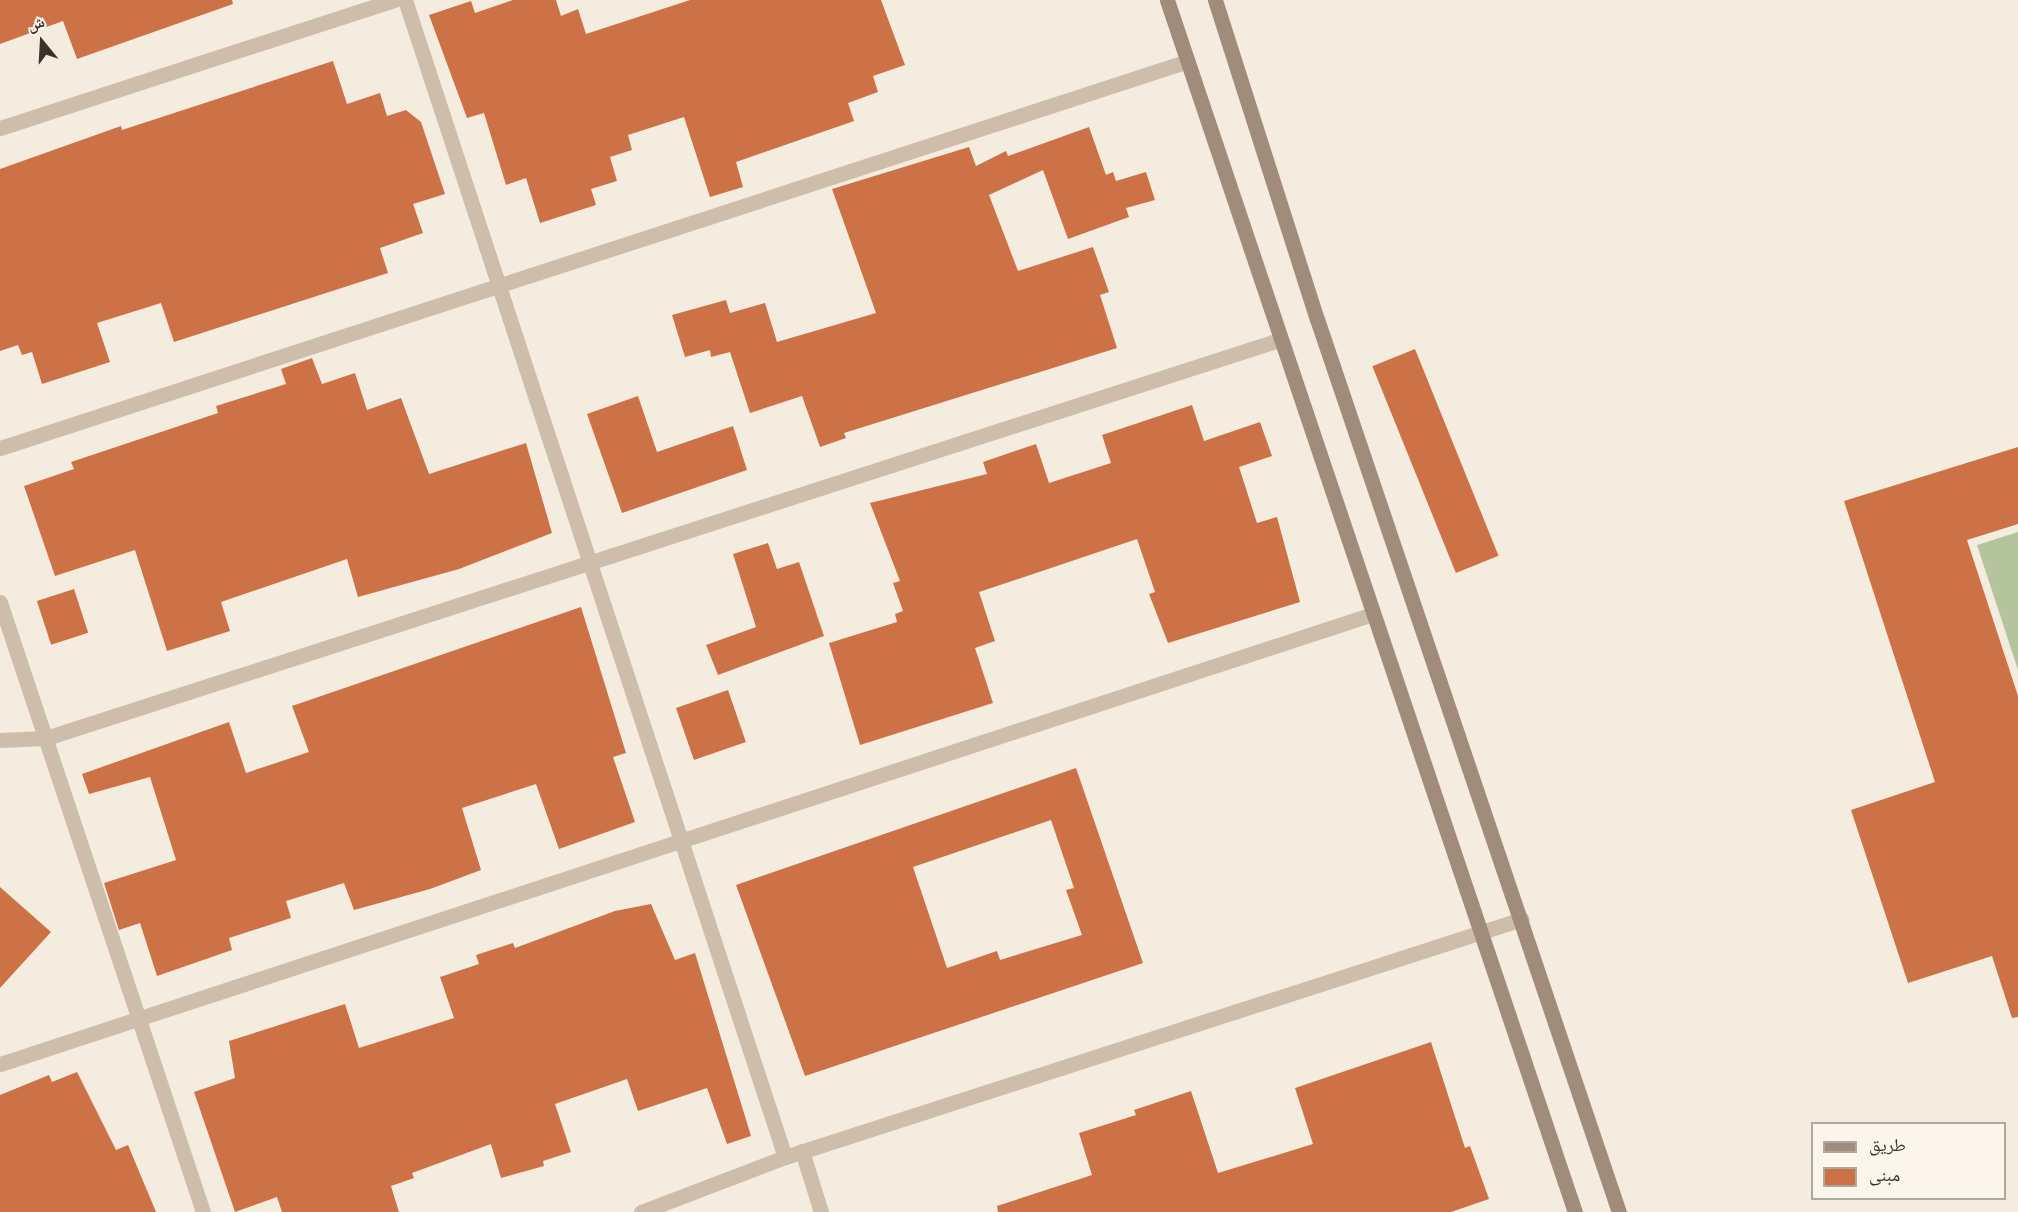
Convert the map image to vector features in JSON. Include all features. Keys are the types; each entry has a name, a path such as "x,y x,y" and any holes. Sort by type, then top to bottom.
{"main road":[{"path":"1167,0 1279,340 1482,932 1575,1212"},
{"path":"1215,0 1410,597 1522,919 1618,1212"}],"street":[{"path":"0,128 395,0"},
{"path":"405,0 592,560 785,1157"},
{"path":"0,448 1188,62"},
{"path":"0,740 46,738 1279,340"},
{"path":"0,602 203,1212"},
{"path":"0,1064 1373,614"},
{"path":"641,1212 802,1151 1522,919"},
{"path":"802,1151 821,1212"}],"green space":[{"path":"2018,532 2018,670 1977,545"}],"building":[{"path":"0,0 232,0 233,4 77,59 63,21 0,44"},
{"path":"513,0 556,0 561,16 578,9 586,34 690,0 881,0 905,65 873,76 878,92 848,103 854,121 736,162 743,187 710,197 684,117 628,135 632,150 610,157 617,181 591,189 596,205 540,223 526,178 506,185 484,113 467,118 429,15 471,1 475,13"},
{"path":"333,61 347,104 380,93 387,116 406,110 421,122 445,194 413,204 423,233 380,248 388,273 174,342 161,303 97,323 110,362 42,384 32,352 22,355 18,345 0,351 0,169 121,126 122,130"},
{"path":"1089,127 1106,175 1113,172 1116,181 1146,172 1155,200 1126,208 1129,217 1068,239 1043,170 989,195 1018,271 1093,247 1109,292 1100,295 1117,348 844,433 846,438 820,447 802,396 750,413 730,352 711,357 710,350 685,357 672,315 726,300 730,313 765,303 777,342 876,313 832,189 969,147 976,166 1006,151 1008,156"},
{"path":"1415,349 1499,556 1456,573 1372,366"},
{"path":"312,358 322,384 355,373 367,410 401,398 429,474 526,443 552,533 459,569 358,597 347,559 221,602 230,631 167,651 135,550 55,576 24,486 74,469 71,462 218,413 216,406 286,384 281,369"},
{"path":"638,396 657,452 733,426 747,470 622,513 587,414"},
{"path":"1192,405 1204,441 1260,422 1272,456 1239,467 1257,523 1277,517 1300,602 1168,643 1149,594 1155,592 1137,539 979,592 995,641 975,648 993,703 860,745 829,643 897,622 895,614 903,611 893,583 900,581 870,503 987,474 983,462 1036,444 1049,483 1111,463 1102,435"},
{"path":"2018,447 2018,524 1967,540 2018,696 2018,1017 2012,1018 1992,956 1908,983 1851,810 1935,782 1844,501"},
{"path":"768,543 777,569 799,562 824,636 718,675 706,645 756,627 733,554"},
{"path":"74,589 88,633 51,645 37,601"},
{"path":"581,607 626,753 613,757 635,822 559,849 536,784 462,808 481,870 430,889 354,910 344,883 286,901 291,918 229,938 232,950 157,976 140,923 119,930 104,883 176,860 150,777 89,794 82,774 229,722 246,773 309,752 292,706"},
{"path":"728,690 746,742 694,760 676,708"},
{"path":"1076,768 1143,963 805,1076 736,885","holes":["1051,820 1074,888 1066,890 1082,935 1000,960 997,951 947,968 913,867"]},
{"path":"0,887 51,932 0,988"},
{"path":"651,904 675,960 695,953 751,1136 727,1144 707,1088 638,1111 627,1079 555,1104 571,1152 543,1161 544,1166 501,1178 491,1144 412,1173 414,1178 391,1186 399,1212 282,1212 277,1197 235,1212 194,1092 235,1078 229,1041 345,1004 359,1048 454,1018 440,977 479,964 476,955 513,943 515,948 615,911"},
{"path":"1431,1042 1465,1148 1470,1146 1489,1199 1451,1212 998,1212 997,1206 1092,1175 1079,1133 1136,1115 1134,1110 1191,1091 1218,1173 1313,1144 1295,1088"},
{"path":"77,1072 116,1150 128,1145 156,1212 0,1212 0,1095 49,1075 52,1082"}]}
